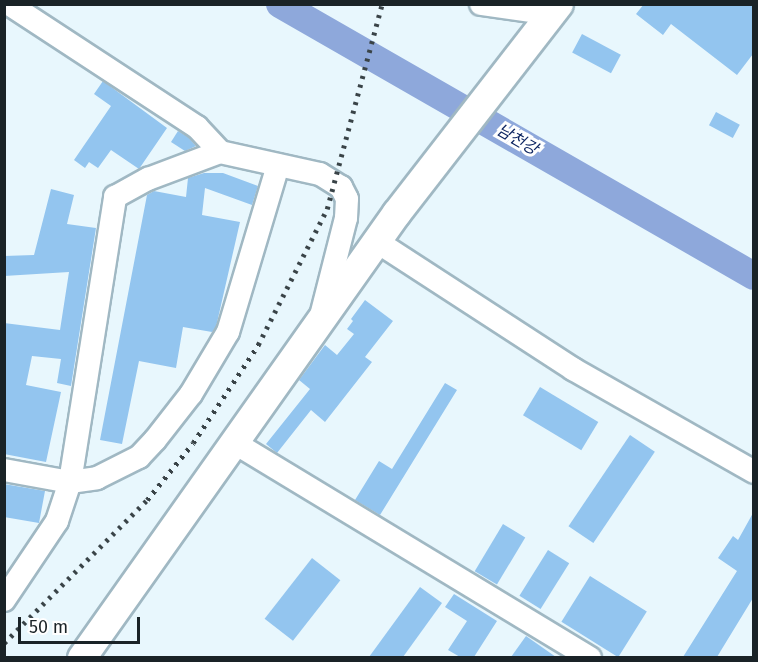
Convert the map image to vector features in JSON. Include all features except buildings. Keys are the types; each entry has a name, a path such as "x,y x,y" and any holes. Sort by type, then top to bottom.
{"main road":[{"path":"82,657 376,241 529,46 555,9"}],"street":[{"path":"9,4 196,127 220,152"},
{"path":"481,4 555,9"},
{"path":"4,600 57,521 70,483 116,197 148,179 220,152 320,174 341,187 347,199 346,218 319,320"},
{"path":"4,470 70,483 97,478 139,457 191,394 228,332 278,165"},
{"path":"376,241 573,369 753,472"},
{"path":"235,443 590,657"}],"waterway":[{"name":"남천강","path":"280,4 754,276"}],"railway":[{"path":"4,643 147,500 193,443 258,345 327,209 382,4"}]}
